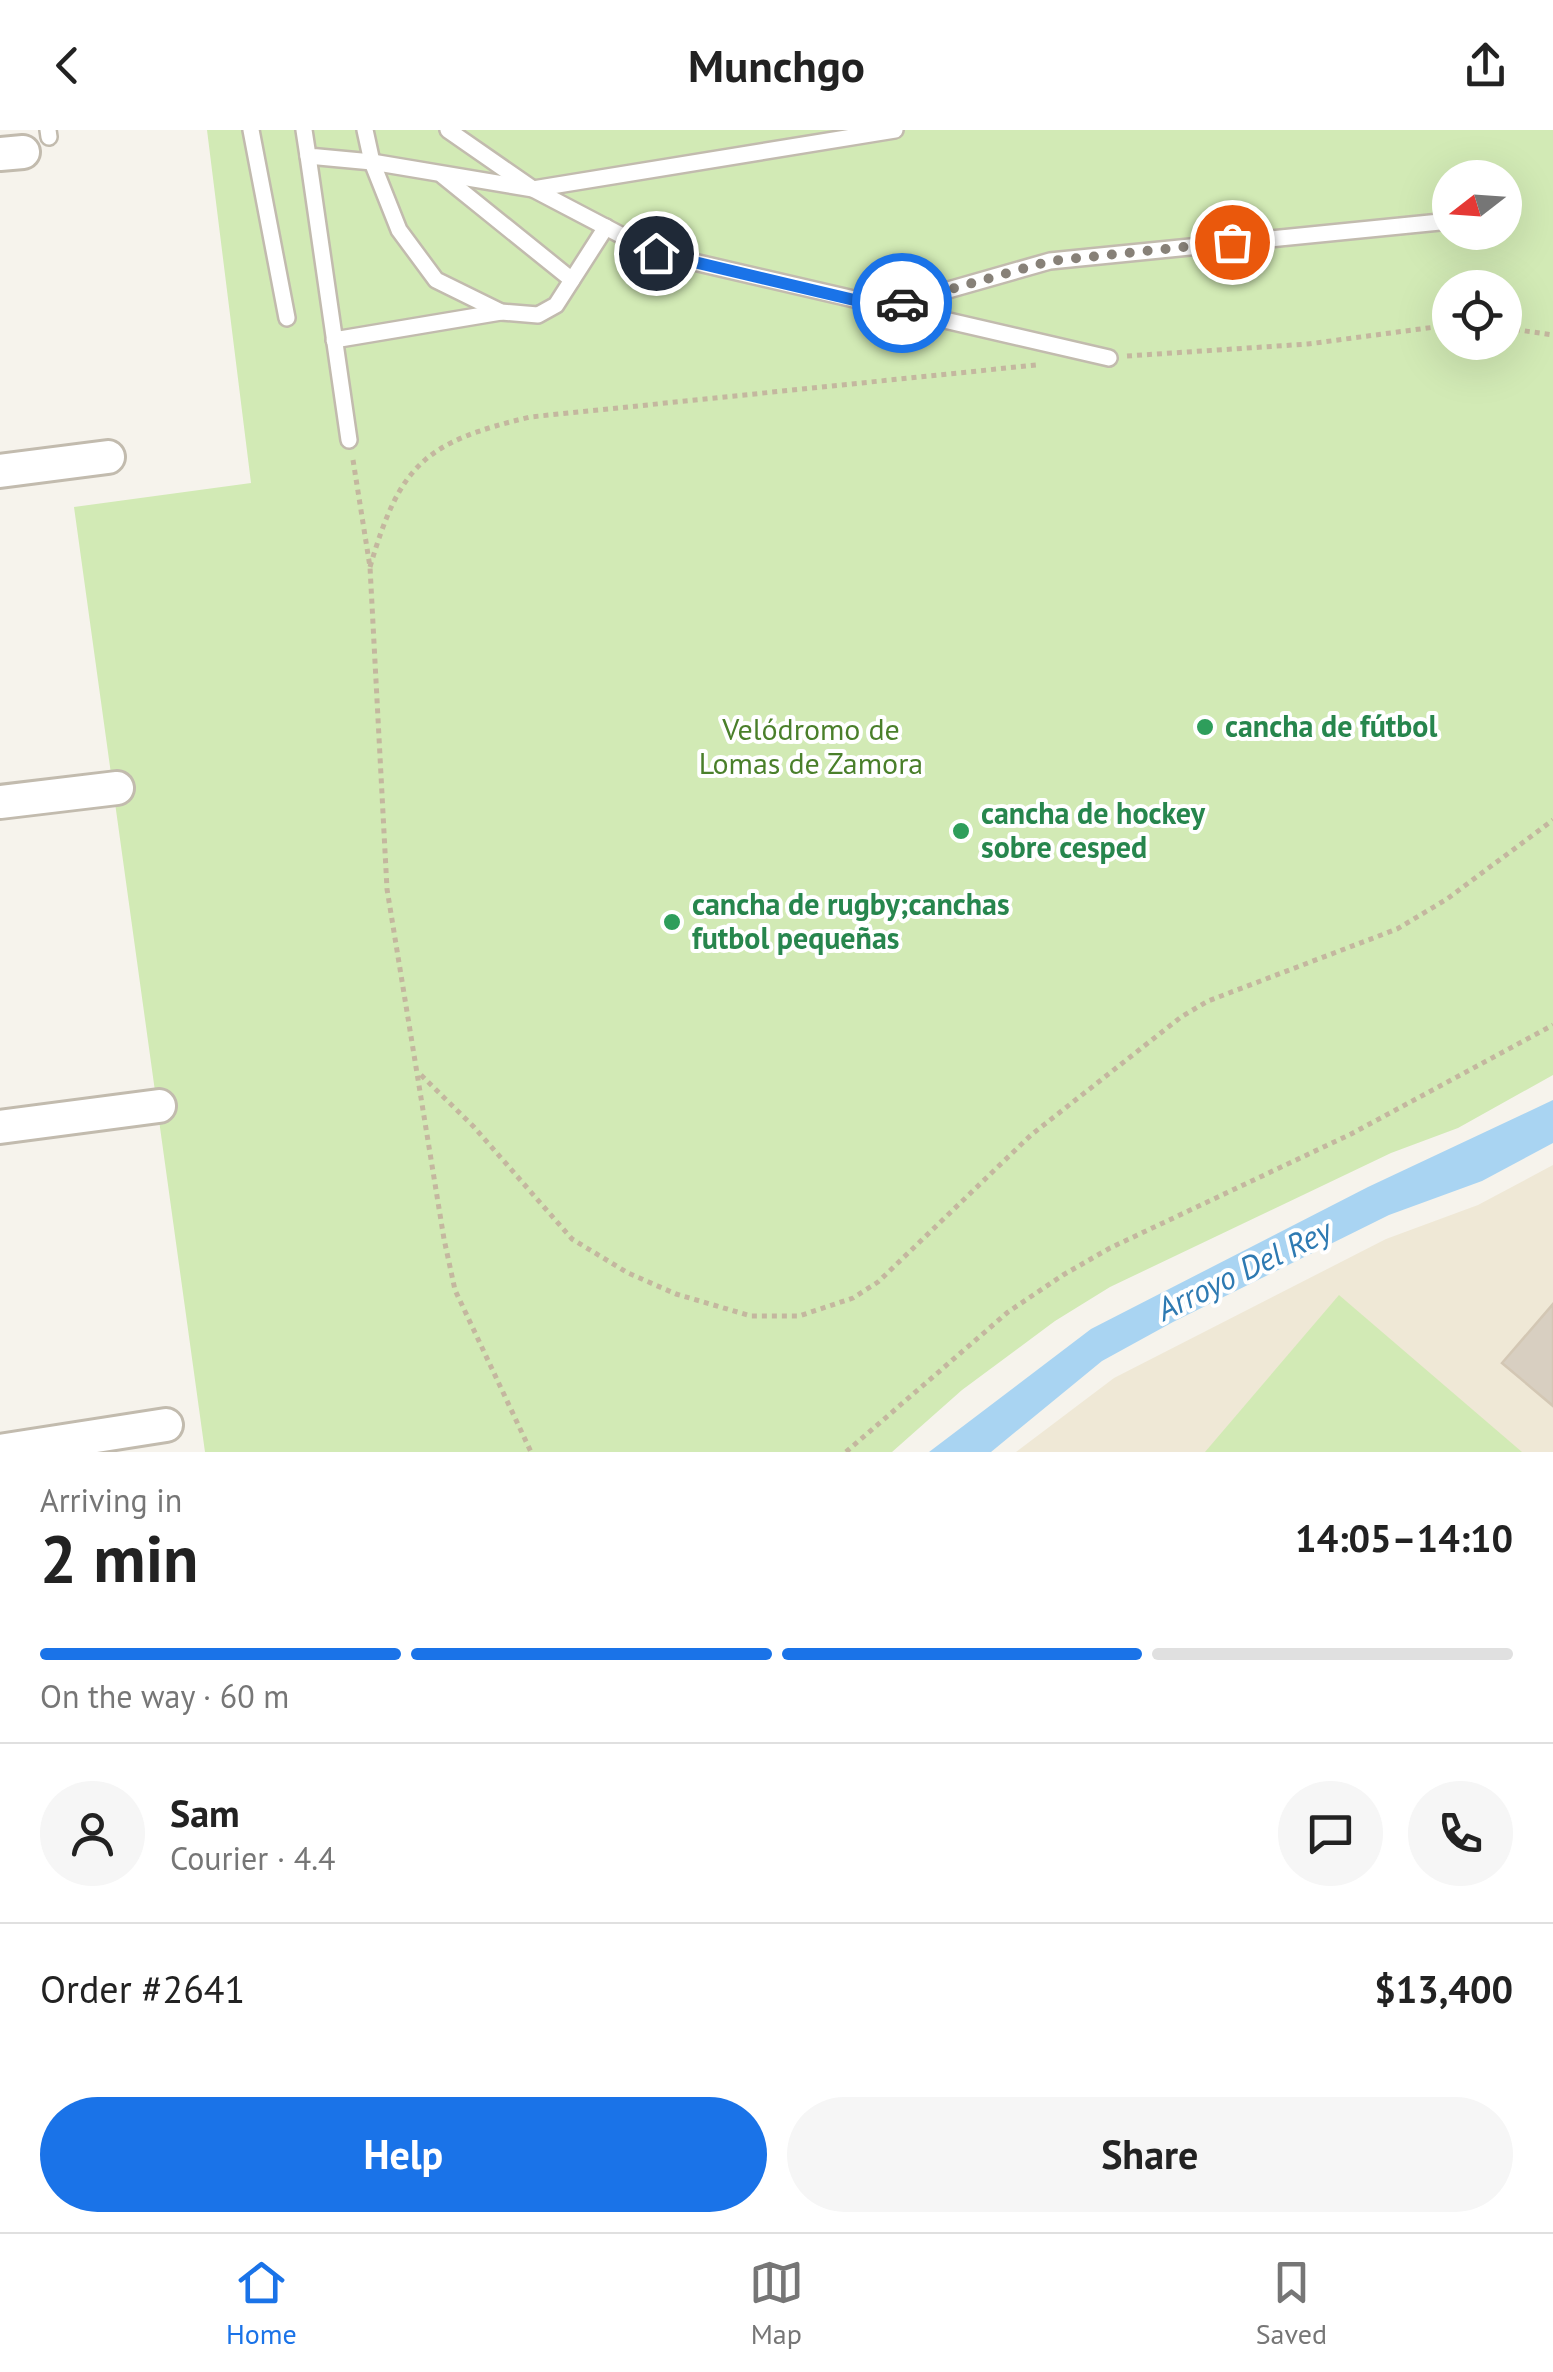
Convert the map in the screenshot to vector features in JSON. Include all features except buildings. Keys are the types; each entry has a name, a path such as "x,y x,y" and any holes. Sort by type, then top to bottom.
{"street":[{"path":"0,472 108,458"},
{"path":"0,802 117,788"},
{"path":"0,1127 159,1106"},
{"path":"0,1451 166,1425"}],"lane":[{"path":"251,130 287,318"},
{"path":"304,130 350,440"},
{"path":"366,130 372,162 400,230 436,280 501,312"},
{"path":"448,130 533,189 656,253 1108,358"},
{"path":"308,156 372,162 533,189 895,130"},
{"path":"439,173 572,280"},
{"path":"888,308 1050,261 1432,222"},
{"path":"334,340 501,312 538,315 556,305 606,227"}],"path":[{"path":"1108,358 1308,344 1432,327"},
{"path":"1522,330 1553,335"},
{"path":"370,567 386,512 402,482 444,446 497,425 530,417 1051,364"},
{"path":"350,440 370,567 387,889 455,1290 531,1452"},
{"path":"420,1075 474,1127 572,1238 600,1258 724,1311 800,1316 853,1298 878,1282 1032,1135 1181,1017 1208,1002 1397,929 1447,899 1553,820"},
{"path":"846,1452 1008,1312 1063,1275 1110,1248 1351,1134 1553,1025"}],"shaded area":[{"path":"1553,1165 1553,1452 1016,1452 1114,1378 1386,1239 1478,1205"}],"green space":[{"name":"Velódromo de Lomas de Zamora","path":"207,130 1553,130 1553,1075 1458,1128 1391,1153 1110,1287 1055,1321 962,1390 892,1452 205,1452 74,507 251,483"},
{"path":"1339,1295 1522,1452 1205,1452"}],"water":[{"name":"Arroyo Del Rey","path":"1553,1100 1553,1143 1482,1181 1389,1215 1102,1361 991,1452 929,1452 1091,1329 1368,1187"}],"way so far":[{"path":"902,303 1050,261 1232,242"}],"place":[{"name":"cancha de fútbol","path":"1205,727"},
{"name":"cancha de hockey sobre cesped","path":"961,831"},
{"name":"cancha de rugby;canchas futbol pequeñas","path":"672,922"}],"route":[{"path":"656,253 888,308 902,303"}]}
